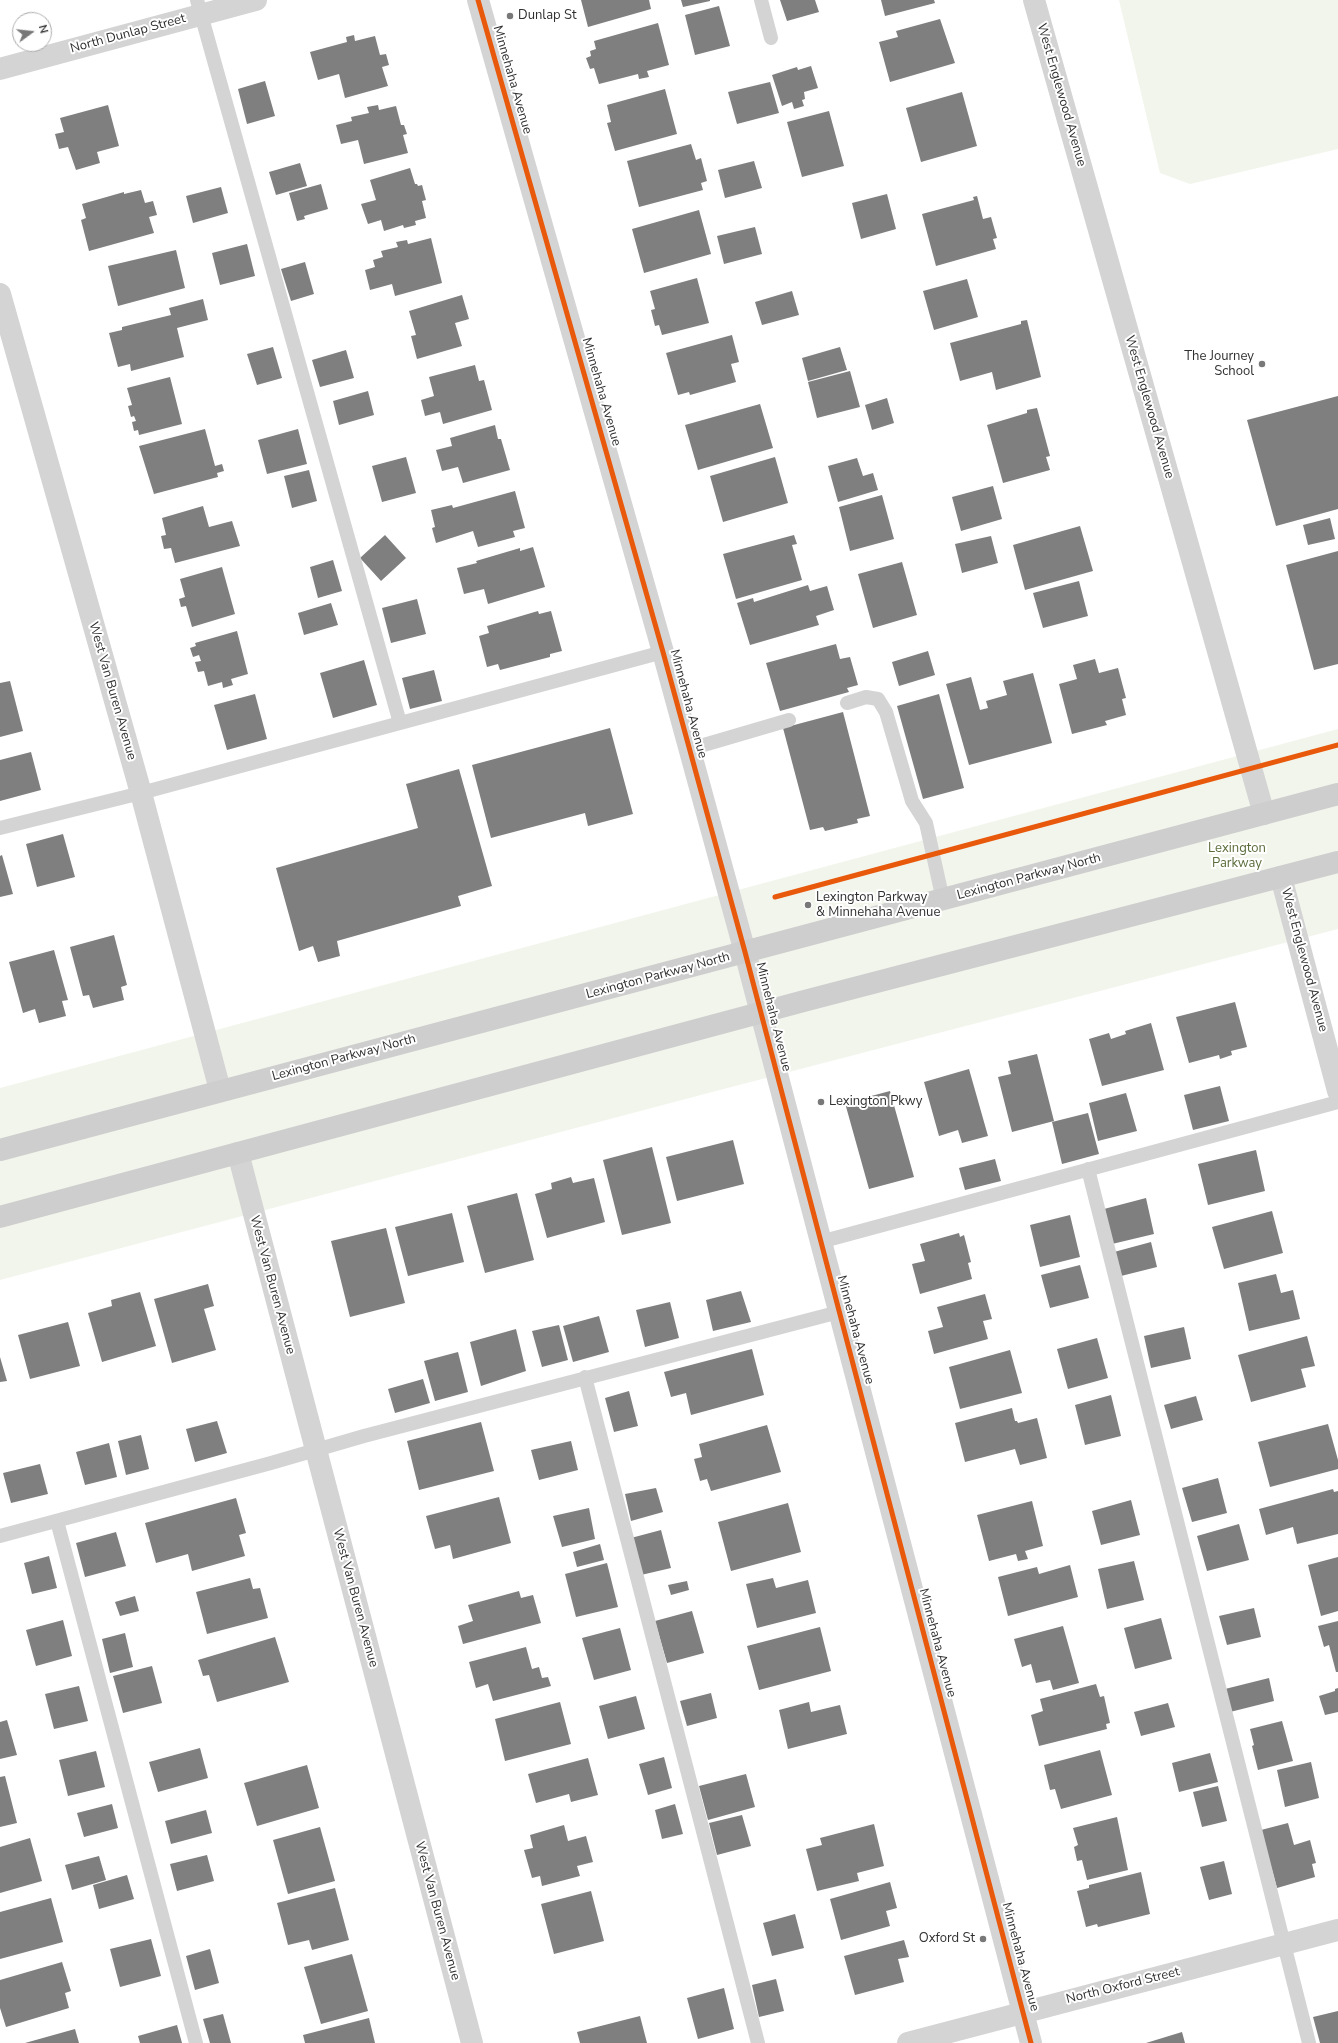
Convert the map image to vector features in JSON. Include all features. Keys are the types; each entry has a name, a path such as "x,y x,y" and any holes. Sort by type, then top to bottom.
{"main road":[{"name":"Lexington Parkway North","path":"0,1150 220,1090 943,900 1338,794"},
{"path":"0,1217 761,1012 1338,862"}],"street":[{"name":"North Dunlap Street","path":"0,69 199,7 256,0"},
{"name":"Minnehaha Avenue","path":"478,0 663,652 745,952 1031,2043"},
{"name":"West Englewood Avenue","path":"1034,0 1264,814"},
{"name":"West Van Buren Avenue","path":"0,294 141,794 220,1090"},
{"name":"West Englewood Avenue","path":"1281,877 1338,1091"},
{"name":"West Van Buren Avenue","path":"238,1153 472,2043"},
{"name":"North Oxford Street","path":"908,2043 1338,1930"}],"lane":[{"path":"761,0 771,38"},
{"path":"199,7 400,723"},
{"path":"0,828 141,794 663,652"},
{"path":"847,703 866,697 878,699 886,712 912,801 926,823 943,900"},
{"path":"690,749 789,720"},
{"path":"820,1242 1338,1102"},
{"path":"1088,1169 1309,2043"},
{"path":"0,1536 58,1522 271,1464 315,1449 839,1312"},
{"path":"585,1378 758,2043"},
{"path":"58,1522 196,2043"}],"green space":[{"path":"1119,0 1338,0 1338,149 1190,184 1160,173"},
{"name":"Lexington Parkway","path":"1338,729 1338,929 0,1280 0,1088"}],"building":[{"path":"581,0 649,0 651,9 588,27"},
{"path":"681,0 710,0 710,1 683,7"},
{"path":"780,0 815,0 819,12 787,21"},
{"path":"881,0 934,0 935,3 885,16"},
{"path":"719,6 730,46 695,55 685,15"},
{"path":"940,19 955,63 890,82 879,42 898,37 896,31"},
{"path":"658,23 669,65 647,71 649,77 639,79 638,74 599,84 594,68 590,69 586,58 591,56 590,51 596,49 594,41"},
{"path":"354,35 355,41 375,36 380,55 386,54 389,65 382,67 388,86 345,98 339,74 318,80 310,52 347,42 346,37"},
{"path":"811,66 818,88 804,92 805,99 802,100 804,106 794,109 792,102 782,106 772,75 797,67 798,70"},
{"path":"265,81 275,116 247,124 238,89"},
{"path":"770,82 779,113 737,124 728,92"},
{"path":"665,89 677,134 615,151 607,123 611,122 607,105"},
{"path":"962,92 977,146 921,162 906,108"},
{"path":"108,105 119,146 97,152 100,163 76,170 68,147 59,149 55,134 64,132 60,118"},
{"path":"378,105 379,110 396,106 401,125 404,125 407,134 403,135 408,153 364,164 358,140 341,144 336,125 352,121 351,117 369,113 367,107"},
{"path":"829,111 844,166 802,177 787,122"},
{"path":"691,144 696,160 701,158 707,181 701,183 703,190 639,207 627,161"},
{"path":"754,161 762,188 725,198 718,170"},
{"path":"300,163 307,186 276,195 269,172"},
{"path":"410,168 415,184 418,186 422,185 426,200 422,201 426,218 415,221 416,225 404,228 403,225 384,231 381,220 368,224 361,204 376,200 370,180"},
{"path":"321,184 328,209 304,216 305,219 297,221 289,193"},
{"path":"221,187 228,213 193,223 186,196"},
{"path":"141,190 145,203 153,201 157,215 149,217 154,233 89,251 81,220 86,218 82,204 124,192 124,194"},
{"path":"887,194 896,229 861,239 852,203"},
{"path":"977,196 983,219 991,217 997,238 993,239 996,249 936,266 922,214 974,200 973,197"},
{"path":"699,210 711,254 644,273 632,229"},
{"path":"755,227 762,254 724,264 717,236"},
{"path":"431,238 442,283 395,296 392,284 370,290 365,270 375,267 373,260 383,257 381,251 398,247 396,242 407,240 408,244"},
{"path":"247,244 255,276 220,285 212,253"},
{"path":"176,250 185,288 118,306 108,266"},
{"path":"305,262 314,294 291,301 281,269"},
{"path":"697,278 709,323 662,335 659,325 655,326 651,310 655,309 650,291"},
{"path":"967,279 978,317 934,330 923,291"},
{"path":"792,291 799,315 762,325 755,302"},
{"path":"462,295 469,319 455,323 462,346 417,359 411,336 416,335 409,311"},
{"path":"203,299 208,320 177,328 184,357 131,371 130,364 118,367 109,333 122,330 122,327 171,315 169,308"},
{"path":"1027,320 1041,377 996,390 992,372 960,381 950,343 1021,324 1021,321"},
{"path":"732,335 739,362 731,364 736,382 690,395 689,392 678,395 666,353"},
{"path":"273,347 282,378 257,385 247,354"},
{"path":"840,347 847,370 808,381 802,358"},
{"path":"346,350 354,378 320,387 312,360"},
{"path":"475,365 479,381 484,380 492,410 443,424 440,412 425,416 421,400 434,396 429,377"},
{"path":"850,371 860,407 817,418 808,382"},
{"path":"170,377 182,424 139,435 138,430 134,431 132,422 136,421 134,416 131,417 128,406 132,405 127,388"},
{"path":"368,391 374,415 339,425 333,401"},
{"path":"1338,396 1338,509 1276,526 1247,420"},
{"path":"887,398 894,423 872,430 865,405"},
{"path":"760,404 773,448 698,470 685,425"},
{"path":"1037,408 1050,456 1046,457 1050,470 1003,483 987,425 1027,413 1027,410"},
{"path":"495,425 498,439 501,439 510,470 463,483 458,467 442,471 436,450 452,446 450,438"},
{"path":"205,429 215,466 222,464 224,471 217,473 218,477 154,494 139,446"},
{"path":"298,429 307,464 267,474 258,440"},
{"path":"406,457 416,493 382,502 372,466"},
{"path":"775,457 788,503 723,522 710,476"},
{"path":"857,458 863,476 873,473 878,490 838,502 828,466"},
{"path":"309,470 317,501 292,508 284,476"},
{"path":"993,486 1002,519 961,531 952,497"},
{"path":"515,491 525,528 513,531 515,537 478,547 473,531 436,543 432,528 435,527 431,510 452,505 453,508"},
{"path":"882,495 894,539 850,551 839,507"},
{"path":"203,506 209,527 232,521 240,546 175,563 171,548 164,549 161,536 166,535 162,518"},
{"path":"1330,518 1335,539 1308,545 1303,525"},
{"path":"1080,526 1093,571 1025,590 1013,545"},
{"path":"385,535 406,558 381,581 360,558"},
{"path":"794,535 797,544 792,545 802,580 736,599 723,554"},
{"path":"991,536 998,563 962,573 955,544"},
{"path":"533,547 545,587 488,604 484,589 464,594 457,568 477,563 476,561 520,548 520,551"},
{"path":"1338,551 1338,664 1314,670 1286,565"},
{"path":"333,560 342,591 318,598 310,567"},
{"path":"902,562 917,615 873,628 858,574"},
{"path":"222,567 235,614 192,627 186,606 181,607 179,599 185,597 180,579"},
{"path":"1079,581 1088,616 1043,628 1033,593"},
{"path":"808,585 810,591 827,586 834,610 816,616 819,625 750,645 737,603 753,598 754,602"},
{"path":"417,599 426,634 391,643 382,608"},
{"path":"331,603 338,625 304,635 298,613"},
{"path":"538,611 539,614 551,611 562,651 550,654 550,657 500,670 498,664 487,667 479,636 489,633 487,626"},
{"path":"237,631 248,674 231,679 233,685 223,688 222,682 208,686 204,671 198,672 195,662 201,661 199,655 193,657 190,648 196,646 195,643"},
{"path":"836,644 840,659 850,657 858,685 847,688 849,692 780,711 766,663"},
{"path":"928,651 935,675 899,686 892,662"},
{"path":"1095,659 1099,673 1118,668 1126,698 1122,699 1126,715 1105,721 1107,725 1072,734 1059,684 1077,679 1073,665"},
{"path":"364,660 377,705 333,718 320,673"},
{"path":"434,670 442,701 410,709 402,678"},
{"path":"1033,673 1052,743 969,765 946,684 971,677 980,710 988,708 986,701 1007,695 1003,681"},
{"path":"10,681 23,731 0,737 0,683"},
{"path":"255,694 267,739 227,750 214,705"},
{"path":"939,694 964,788 923,799 897,706"},
{"path":"843,712 870,816 857,819 858,823 825,831 823,827 810,830 783,728"},
{"path":"610,728 633,814 588,826 585,813 491,838 472,765"},
{"path":"31,752 41,790 0,801 0,760"},
{"path":"459,769 492,886 458,896 461,906 337,941 340,956 318,962 313,946 299,951 276,868 418,828 406,784"},
{"path":"63,834 75,877 37,887 26,844"},
{"path":"2,855 13,894 0,897 0,856"},
{"path":"114,935 127,985 121,987 124,1000 93,1008 89,995 83,996 70,947"},
{"path":"54,950 68,1000 62,1001 66,1016 39,1023 35,1009 23,1013 9,962"},
{"path":"1235,1002 1247,1047 1231,1051 1232,1055 1220,1059 1219,1055 1189,1063 1176,1017"},
{"path":"1151,1023 1164,1070 1102,1086 1089,1039 1109,1033 1111,1039 1126,1034 1125,1031"},
{"path":"1037,1054 1054,1121 1012,1132 998,1077 1011,1074 1008,1061"},
{"path":"969,1069 988,1136 962,1143 958,1130 939,1136 924,1082"},
{"path":"1220,1086 1229,1121 1193,1130 1184,1095"},
{"path":"890,1091 914,1177 869,1189 845,1103"},
{"path":"1126,1093 1137,1131 1098,1141 1089,1103"},
{"path":"1088,1113 1099,1154 1062,1164 1052,1122"},
{"path":"733,1140 744,1184 677,1201 666,1157"},
{"path":"652,1147 671,1223 622,1235 603,1160"},
{"path":"1256,1150 1265,1191 1208,1205 1198,1164"},
{"path":"995,1159 1001,1181 965,1190 959,1168"},
{"path":"571,1177 573,1183 594,1178 605,1222 547,1238 535,1194 552,1189 551,1183"},
{"path":"517,1193 534,1260 485,1273 467,1206"},
{"path":"1146,1198 1154,1234 1112,1244 1104,1209"},
{"path":"1272,1211 1283,1253 1224,1269 1212,1227"},
{"path":"452,1213 464,1262 408,1276 395,1227"},
{"path":"1070,1215 1080,1257 1040,1267 1030,1225"},
{"path":"386,1228 405,1303 350,1317 331,1241"},
{"path":"959,1233 960,1237 964,1235 971,1262 968,1263 972,1279 920,1294 912,1264 925,1261 920,1244"},
{"path":"1151,1242 1157,1267 1121,1276 1114,1252"},
{"path":"1080,1265 1089,1298 1050,1308 1041,1275"},
{"path":"1276,1274 1281,1293 1293,1290 1300,1319 1249,1331 1238,1283"},
{"path":"208,1284 214,1306 204,1309 216,1350 172,1363 154,1299"},
{"path":"741,1291 751,1322 713,1331 706,1300"},
{"path":"140,1292 156,1346 102,1362 88,1313 112,1306 111,1300"},
{"path":"985,1294 992,1319 983,1321 988,1339 934,1354 928,1331 943,1327 937,1307"},
{"path":"670,1302 679,1338 645,1347 636,1310"},
{"path":"599,1316 609,1352 573,1362 563,1326"},
{"path":"68,1322 80,1366 30,1379 18,1335"},
{"path":"559,1325 568,1360 542,1367 532,1331"},
{"path":"1184,1327 1191,1359 1151,1368 1144,1336"},
{"path":"516,1329 526,1371 481,1386 470,1342"},
{"path":"1307,1336 1315,1366 1301,1369 1306,1387 1251,1402 1238,1355"},
{"path":"1097,1338 1108,1378 1068,1389 1057,1349"},
{"path":"752,1349 764,1395 691,1415 686,1393 671,1397 664,1372"},
{"path":"1010,1350 1022,1393 960,1409 949,1367"},
{"path":"458,1352 468,1392 435,1401 424,1361"},
{"path":"0,1357 7,1381 0,1382"},
{"path":"423,1379 430,1403 395,1413 388,1389"},
{"path":"629,1391 638,1426 614,1432 605,1398"},
{"path":"1111,1395 1121,1436 1085,1445 1075,1405"},
{"path":"1196,1396 1203,1420 1171,1429 1164,1405"},
{"path":"1012,1408 1015,1421 1018,1423 1037,1418 1047,1458 1020,1465 1015,1449 965,1462 955,1423"},
{"path":"217,1421 227,1453 195,1462 186,1429"},
{"path":"481,1422 494,1471 419,1490 407,1441"},
{"path":"1328,1424 1338,1460 1338,1469 1270,1487 1258,1442"},
{"path":"767,1425 781,1472 711,1491 707,1479 700,1481 694,1459 702,1457 699,1444"},
{"path":"141,1435 149,1469 126,1475 118,1441"},
{"path":"571,1441 578,1470 539,1480 531,1450"},
{"path":"109,1443 117,1477 85,1485 76,1452"},
{"path":"40,1464 48,1494 11,1503 3,1473"},
{"path":"1218,1478 1227,1513 1192,1522 1182,1488"},
{"path":"656,1488 663,1512 631,1521 625,1494"},
{"path":"1333,1489 1334,1492 1338,1491 1338,1534 1297,1544 1293,1527 1266,1535 1259,1509"},
{"path":"499,1497 511,1543 453,1559 450,1545 435,1549 426,1516"},
{"path":"236,1498 246,1533 239,1535 245,1556 192,1571 188,1554 156,1563 145,1523"},
{"path":"1131,1500 1140,1535 1101,1545 1092,1511"},
{"path":"1032,1501 1043,1546 1025,1551 1028,1559 1018,1561 1016,1554 989,1561 977,1515"},
{"path":"788,1503 801,1552 731,1571 718,1522"},
{"path":"589,1508 595,1539 562,1547 553,1516"},
{"path":"1239,1524 1249,1560 1207,1571 1197,1536"},
{"path":"661,1530 671,1568 641,1575 631,1538"},
{"path":"116,1532 126,1566 85,1577 76,1543"},
{"path":"600,1544 604,1560 577,1567 573,1552"},
{"path":"49,1556 57,1588 32,1594 24,1563"},
{"path":"1338,1557 1338,1611 1321,1616 1308,1565"},
{"path":"1134,1561 1144,1600 1107,1609 1098,1569"},
{"path":"607,1563 618,1607 576,1617 565,1574"},
{"path":"1070,1565 1078,1597 1008,1616 998,1577 1037,1567 1039,1574"},
{"path":"250,1578 253,1589 260,1588 268,1618 207,1634 196,1592"},
{"path":"773,1578 776,1588 808,1580 816,1613 757,1628 746,1584"},
{"path":"687,1581 689,1590 671,1595 668,1585"},
{"path":"519,1591 521,1598 533,1595 541,1623 463,1644 458,1626 473,1621 468,1605"},
{"path":"135,1596 139,1611 120,1616 115,1602"},
{"path":"1254,1608 1261,1637 1227,1645 1219,1616"},
{"path":"692,1611 704,1653 667,1663 655,1621"},
{"path":"1161,1618 1172,1659 1135,1669 1124,1628"},
{"path":"63,1620 72,1656 36,1666 26,1630"},
{"path":"1338,1621 1338,1672 1336,1672 1329,1645 1324,1647 1318,1626"},
{"path":"1063,1626 1079,1683 1053,1690 1050,1680 1036,1683 1031,1664 1022,1667 1014,1639"},
{"path":"820,1627 831,1671 759,1690 747,1646"},
{"path":"620,1628 631,1670 594,1680 582,1638"},
{"path":"125,1633 133,1667 110,1673 102,1639"},
{"path":"275,1637 289,1682 217,1702 209,1675 203,1676 198,1660"},
{"path":"526,1647 532,1669 539,1667 542,1678 548,1677 551,1686 493,1701 488,1684 476,1688 469,1662"},
{"path":"152,1666 162,1703 123,1713 113,1676"},
{"path":"1269,1678 1274,1701 1226,1713 1221,1690"},
{"path":"1096,1684 1100,1697 1104,1696 1110,1723 1106,1724 1107,1729 1039,1746 1031,1715 1043,1711 1040,1699"},
{"path":"79,1686 88,1721 54,1729 45,1694"},
{"path":"1338,1688 1338,1712 1325,1715 1319,1696 1335,1691 1335,1689"},
{"path":"711,1693 717,1718 687,1726 680,1701"},
{"path":"636,1696 645,1729 608,1739 599,1706"},
{"path":"560,1702 571,1744 505,1761 495,1719"},
{"path":"809,1702 811,1712 840,1705 847,1734 788,1749 779,1710"},
{"path":"1168,1703 1175,1727 1141,1736 1134,1712"},
{"path":"7,1720 17,1755 0,1759 0,1722"},
{"path":"1282,1721 1293,1761 1258,1770 1252,1746 1254,1745 1250,1729"},
{"path":"200,1748 208,1778 158,1792 149,1762"},
{"path":"1100,1750 1112,1795 1061,1809 1055,1789 1050,1790 1044,1765"},
{"path":"96,1751 105,1787 68,1796 59,1760"},
{"path":"1210,1753 1218,1782 1179,1792 1172,1763"},
{"path":"664,1757 672,1788 648,1795 639,1764"},
{"path":"588,1758 598,1795 571,1802 569,1794 536,1803 528,1774"},
{"path":"1311,1762 1319,1798 1285,1807 1277,1770"},
{"path":"307,1765 319,1808 257,1826 244,1783"},
{"path":"746,1774 755,1807 708,1820 699,1786"},
{"path":"5,1776 17,1823 0,1827 0,1777"},
{"path":"1218,1786 1227,1821 1202,1827 1193,1792"},
{"path":"112,1804 118,1828 84,1837 77,1813"},
{"path":"675,1804 683,1834 662,1839 655,1810"},
{"path":"206,1810 212,1833 171,1844 165,1821"},
{"path":"742,1815 751,1846 717,1855 709,1823"},
{"path":"1117,1817 1128,1870 1087,1880 1082,1860 1077,1861 1074,1847 1078,1845 1073,1828"},
{"path":"1288,1823 1294,1845 1310,1840 1316,1863 1312,1864 1315,1877 1277,1888 1261,1830"},
{"path":"874,1824 884,1866 857,1873 859,1881 817,1891 806,1849 822,1845 820,1838"},
{"path":"564,1825 568,1841 586,1836 593,1862 577,1866 580,1876 542,1886 540,1876 532,1878 524,1850 533,1848 530,1835"},
{"path":"320,1827 335,1881 288,1894 273,1840"},
{"path":"30,1838 42,1881 0,1893 0,1847"},
{"path":"207,1855 214,1881 177,1891 170,1864"},
{"path":"99,1856 106,1880 72,1890 65,1865"},
{"path":"1224,1861 1232,1894 1209,1900 1200,1867"},
{"path":"1141,1872 1150,1914 1098,1927 1097,1924 1086,1927 1077,1891 1089,1888 1089,1885"},
{"path":"127,1875 134,1899 99,1909 93,1885"},
{"path":"890,1882 897,1908 886,1911 890,1926 841,1940 830,1899"},
{"path":"335,1888 349,1940 312,1950 309,1940 288,1945 277,1903"},
{"path":"591,1891 604,1941 554,1954 541,1904"},
{"path":"51,1898 63,1942 0,1959 0,1912"},
{"path":"795,1914 804,1948 772,1956 763,1923"},
{"path":"151,1939 161,1976 120,1987 110,1949"},
{"path":"904,1940 909,1957 898,1959 904,1982 855,1995 844,1956"},
{"path":"210,1949 219,1983 195,1990 186,1956"},
{"path":"352,1954 368,2011 321,2024 304,1967"},
{"path":"62,1962 71,1991 65,1993 69,2008 6,2027 0,2008 0,1980"},
{"path":"776,1979 784,2011 759,2017 752,1985"},
{"path":"724,1988 734,2029 698,2039 687,1998"},
{"path":"1338,2011 1338,2043 1320,2043 1313,2017"},
{"path":"223,2014 231,2043 210,2043 203,2019"},
{"path":"640,2016 647,2043 580,2043 577,2032"},
{"path":"369,2018 375,2043 305,2043 303,2035"},
{"path":"177,2025 182,2043 140,2043 138,2036"},
{"path":"75,2029 79,2043 25,2043"},
{"path":"1182,2032 1185,2043 1146,2043"}],"cycle path":[{"path":"478,0 663,652 745,952 1031,2043"},
{"path":"775,897 1338,745"}],"place":[{"name":"Dunlap St","path":"510,16"},
{"name":"The Journey School","path":"1262,364"},
{"name":"Lexington Parkway & Minnehaha Avenue","path":"808,905"},
{"name":"Lexington Pkwy","path":"821,1102"},
{"name":"Oxford St","path":"983,1939"}]}
